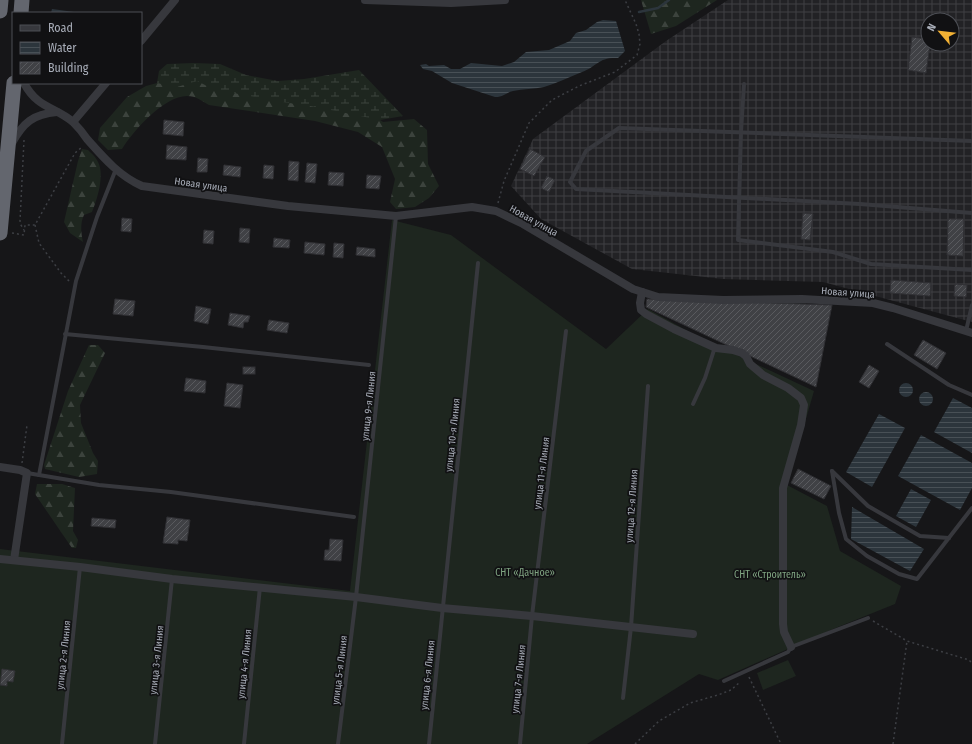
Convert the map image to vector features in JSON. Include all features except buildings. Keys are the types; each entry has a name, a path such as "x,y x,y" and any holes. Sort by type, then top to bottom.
{"highway":[{"path":"0,11 1,0"},
{"path":"0,233 14,84"}],"street":[{"path":"142,40 175,0"},
{"path":"365,0 451,3 462,1 505,0"},
{"name":"Новая улица","path":"25,84 37,101 73,122 116,169 131,181 153,188 288,206 396,216 472,207 496,211 523,224 633,289 658,297 723,300 802,299 873,303 969,332"},
{"path":"73,122 105,84"},
{"path":"7,155 15,138 30,120 39,114 58,112"},
{"path":"642,292 640,303 641,310 646,314 674,329 715,347 742,353 746,356 750,364 763,375 801,398 804,405 801,425 783,488 783,624 784,632 791,647"},
{"path":"0,467 24,472 14,560"},
{"path":"0,559 692,634"}],"lane":[{"path":"744,84 738,240 833,252 871,264 972,270"},
{"path":"972,141 620,128 586,151 570,182 576,189 860,204 972,213"},
{"path":"40,475 65,334 75,287 95,224 116,169"},
{"name":"улица 9-я Линия","path":"356,597 396,216"},
{"name":"улица 10-я Линия","path":"442,608 478,263"},
{"path":"969,332 972,305"},
{"name":"улица 11-я Линия","path":"532,616 566,331"},
{"path":"65,334 187,345 370,365"},
{"path":"887,344 949,385 972,395"},
{"path":"693,404 705,378 715,347"},
{"name":"улица 12-я Линия","path":"623,698 631,627 648,386"},
{"path":"949,538 920,536 868,506 832,471 839,513 846,539 867,556 898,574 917,579 949,538 972,508"},
{"path":"24,472 99,485 178,493 354,517"},
{"name":"улица 2-я Линия","path":"62,744 80,567"},
{"name":"улица 3-я Линия","path":"155,744 172,578"},
{"name":"улица 4-я Линия","path":"244,744 260,587"},
{"name":"улица 5-я Линия","path":"338,744 356,597"},
{"name":"улица 6-я Линия","path":"429,744 442,608"},
{"name":"улица 7-я Линия","path":"520,744 532,616"},
{"path":"724,681 788,652 791,647 868,618"}],"path":[{"path":"496,211 504,181 529,123 552,100 579,86 615,72 637,55 640,44 639,34 625,0"},
{"path":"24,230 20,221 24,142 26,136"},
{"path":"75,287 61,273 39,243 35,225 75,153 88,140"},
{"path":"24,234 25,224 35,225"},
{"path":"24,472 27,425"},
{"path":"868,618 907,641 969,660 972,663"},
{"path":"893,744 907,641"},
{"path":"635,744 659,720 690,703 731,690 741,681 745,672"},
{"path":"745,672 765,709 780,744"}],"shaded area":[{"path":"728,0 972,0 972,322 823,282 723,279 632,269 541,219 511,186 533,139 666,41"}],"green space":[{"path":"641,0 717,0 676,26 651,34"},
{"path":"167,64 220,64 246,75 278,81 304,79 359,70 403,116 380,120 213,89 197,81 177,87 157,83 159,71"},
{"path":"172,79 337,90 383,122 414,119 427,130 428,164 439,186 429,198 415,207 396,209 390,202 395,179 382,147 358,132 315,121 209,105 190,96 178,98 159,108 141,124 122,149 108,150 98,140 100,128 127,97 146,86"},
{"path":"82,149 88,150 96,158 101,174 98,194 92,212 84,215 82,221 81,232 83,242 70,233 64,222"},
{"name":"СНТ «Дачное»","path":"392,220 451,235 606,349 648,309 702,339 814,391 787,485 827,506 840,551 901,586 895,604 833,629 718,680 699,674 587,744 0,744 0,549 350,591"},
{"path":"89,345 98,345 105,353 80,405 81,423 93,453 98,461 97,474 79,477 45,469 44,465 68,391"},
{"path":"37,484 62,484 75,488 73,531 78,540 76,548 72,548 35,494"},
{"path":"788,660 796,676 763,690 757,673"}],"water":[{"path":"52,9 74,12 51,12"},
{"path":"603,20 616,21 625,51 618,58 602,60 587,70 544,87 513,91 495,97 452,83 432,71 423,69 420,65 444,65 451,69 460,69 471,63 502,66 514,62 526,52 549,50 570,41 576,33 586,30 597,22"},
{"path":"903,383 909,383 913,387 913,393 909,397 903,397 899,393 899,387"},
{"path":"923,392 929,392 933,396 933,402 929,406 923,406 919,402 919,396"},
{"path":"953,398 972,408 972,453 934,432"},
{"path":"879,414 905,428 872,487 846,472"},
{"path":"921,435 972,463 972,488 960,510 898,476"},
{"path":"911,489 931,500 916,527 896,516"},
{"path":"852,507 924,549 910,571 851,539"}],"waterway":[{"path":"639,12 658,8 669,0"}],"park label":[{"name":"СНТ «Строитель»","path":"770,574"}]}
